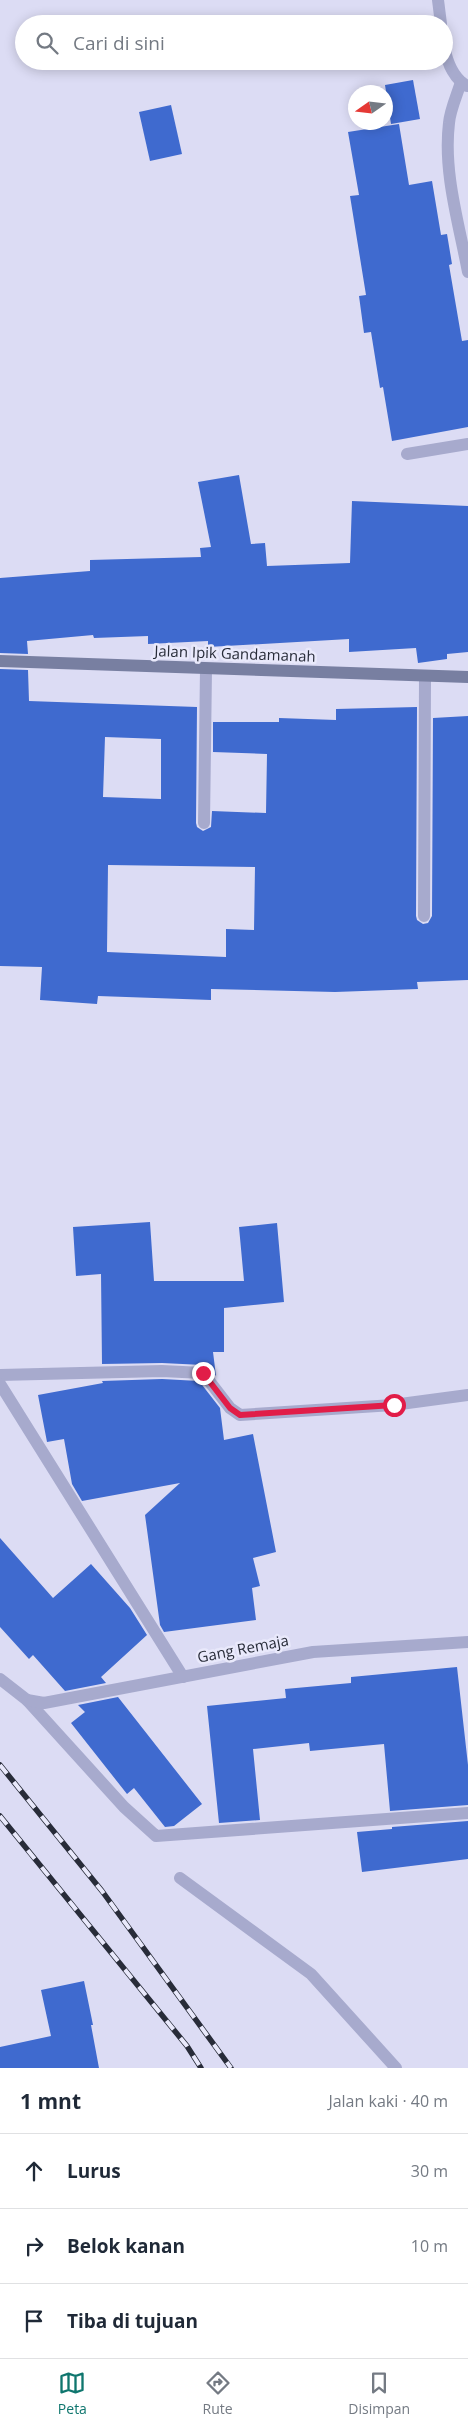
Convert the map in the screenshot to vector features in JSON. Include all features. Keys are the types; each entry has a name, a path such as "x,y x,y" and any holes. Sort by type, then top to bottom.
{"street":[{"path":"438,0 440,15"},
{"path":"452,70 464,85 449,120 447,144 450,173 468,272"},
{"path":"408,454 468,444"},
{"name":"Jalan Ipik Gandamanah","path":"0,661 425,678 468,678"},
{"path":"204,823 206,669"},
{"path":"424,916 425,678"},
{"path":"0,1375 162,1371 203,1373 230,1408 240,1415 394,1405 468,1395"},
{"path":"0,1384 183,1677"},
{"name":"Gang Remaja","path":"27,1700 44,1703 313,1652 468,1642"},
{"path":"0,1679 27,1700 124,1808 156,1836 468,1813"},
{"path":"180,1878 312,1974 342,2011 396,2068"}],"building":[{"path":"413,80 420,119 393,124 393,85 385,85"},
{"path":"171,105 182,154 150,161 139,112"},
{"path":"399,124 409,185 432,181 441,235 447,234 452,264 449,265 462,341 468,340 468,427 392,441 383,387 380,388 371,332 364,333 359,296 366,295 350,196 359,195 348,132 393,130 393,125"},
{"path":"239,475 251,544 265,543 267,566 350,563 352,501 468,506 468,652 447,654 447,659 418,663 416,648 349,652 349,639 208,647 208,641 148,644 148,636 94,638 93,635 27,641 28,654 0,653 0,578 90,571 90,560 201,557 200,548 211,547 198,482"},
{"path":"0,669 28,670 29,701 197,707 196,823 197,827 203,831 211,827 212,811 266,813 267,754 213,752 213,722 279,722 279,718 336,720 336,709 417,707 416,916 417,920 423,924 428,923 432,916 433,718 468,716 468,980 417,982 418,989 335,992 211,989 211,1000 98,996 97,1004 40,1000 42,967 0,966","holes":["105,737 161,739 161,799 103,797","108,865 255,867 254,930 226,929 226,957 107,952"]},
{"path":"150,1222 154,1281 244,1281 239,1227 277,1223 284,1302 224,1308 224,1352 213,1352 216,1376 209,1368 203,1365 162,1363 102,1364 101,1274 76,1276 73,1227"},
{"path":"162,1379 199,1381 220,1408 224,1440 253,1434 276,1552 253,1558 260,1586 252,1588 256,1620 164,1632 160,1625 145,1515 180,1483 82,1501 72,1484 64,1439 47,1442 38,1395 103,1383 102,1381"},
{"path":"0,1538 53,1598 91,1564 130,1608 147,1635 101,1677 106,1683 65,1691 33,1655 29,1659 0,1627"},
{"path":"457,1667 468,1765 468,1805 390,1811 384,1744 310,1751 309,1743 253,1749 260,1820 219,1823 207,1706 286,1698 285,1689 351,1683 351,1677"},
{"path":"118,1697 202,1804 174,1826 165,1827 134,1788 127,1794 71,1723 85,1712 78,1705"},
{"path":"468,1821 468,1859 362,1872 357,1832 392,1829 392,1827"},
{"path":"84,1981 99,2068 0,2068 0,2047 51,2036 41,1990"}],"railway":[{"path":"0,1765 102,1891 231,2068"},
{"path":"0,1816 187,2046 201,2068"}],"route":[{"path":"203,1373 230,1408 240,1415 394,1405"}]}
